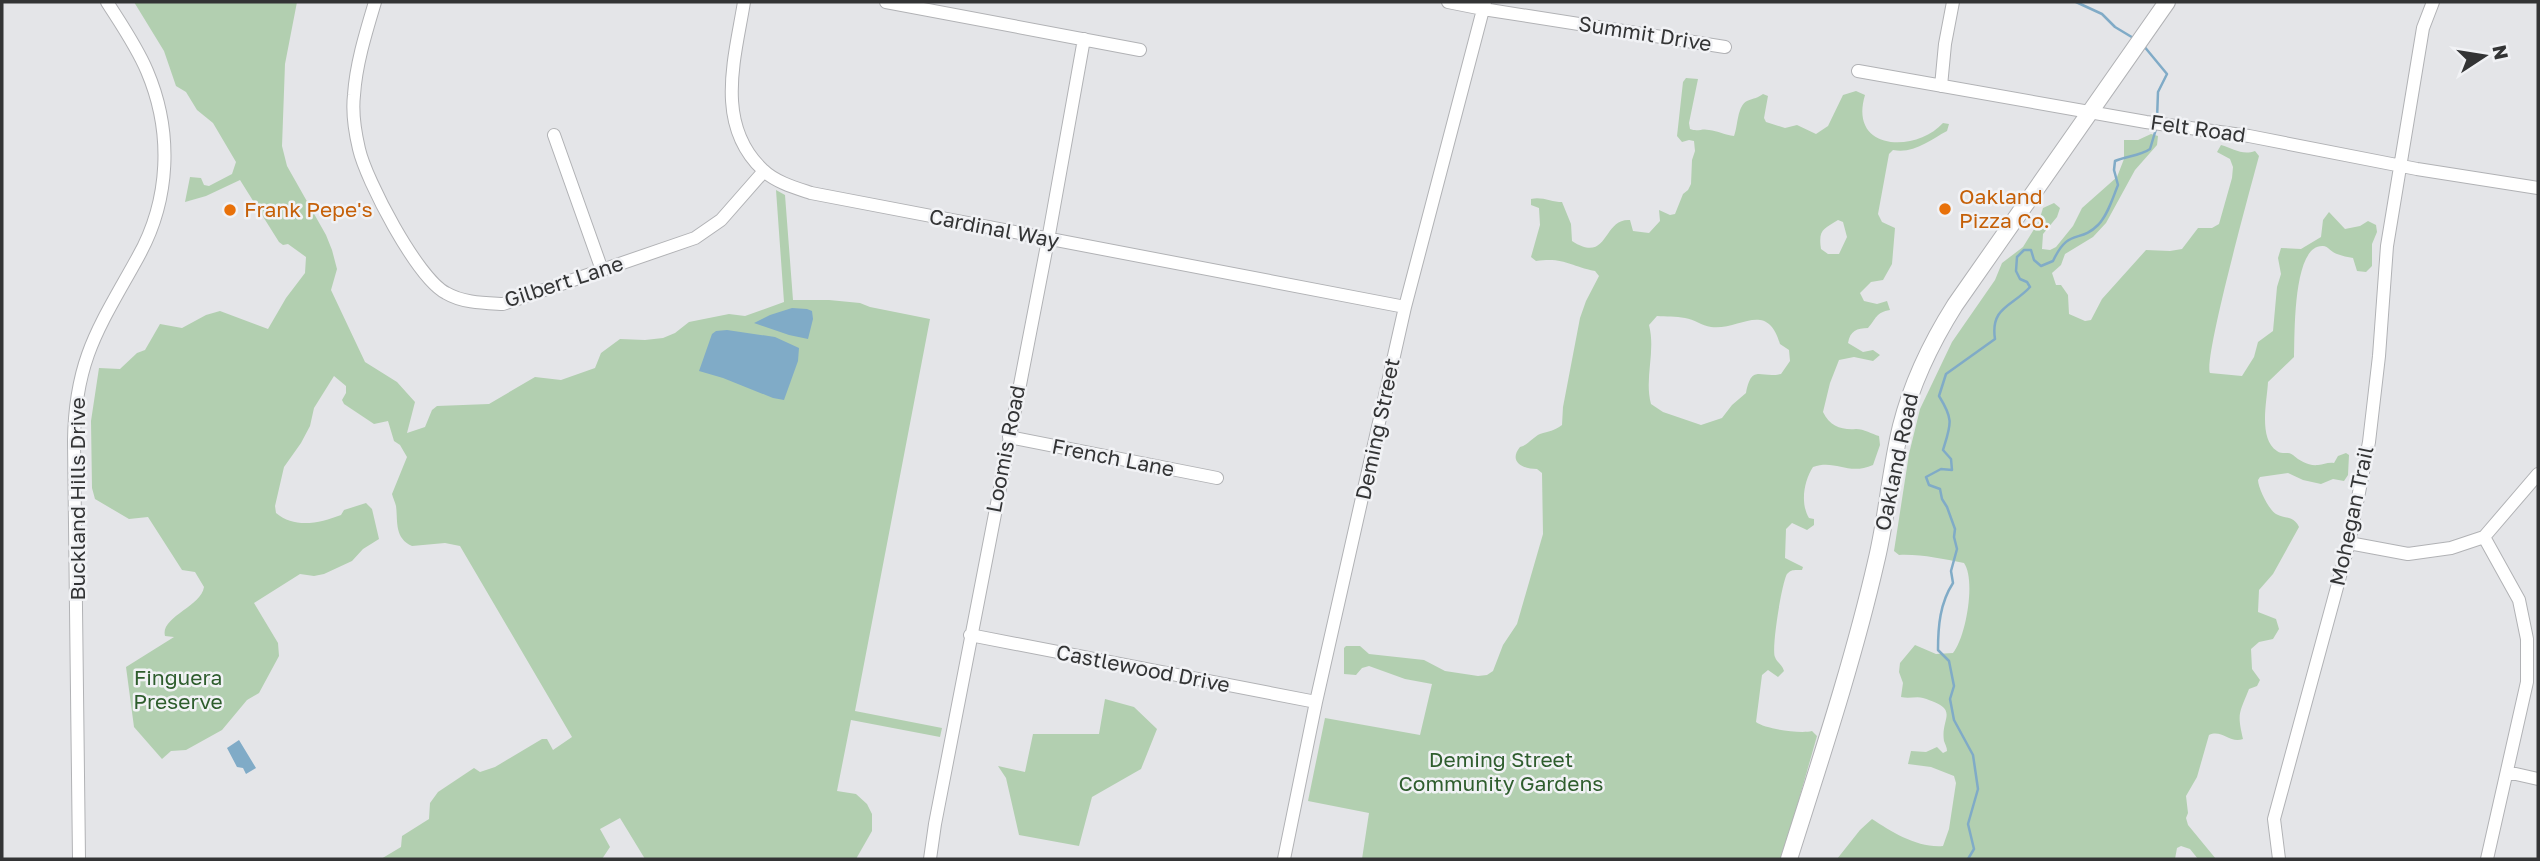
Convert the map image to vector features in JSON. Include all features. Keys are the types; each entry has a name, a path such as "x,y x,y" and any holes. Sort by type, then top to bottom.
{"main road":[{"name":"Oakland Road","path":"1789,859 1857,636 1876,562 1901,427 1915,381 1933,340 2166,2"}],"street":[{"name":"Buckland Hills Drive","path":"79,859 74,441 76,402 81,375 94,335 150,232 160,200 164,160 162,123 152,84 141,59 107,2"},
{"name":"Gilbert Lane","path":"375,2 363,43 354,96 359,149 369,181 422,270 444,293 474,303 503,304 695,238 721,220 764,171"},
{"name":"Cardinal Way","path":"744,2 730,89 732,110 747,150 764,171 811,194 1405,307"},
{"path":"886,2 1140,50"},
{"name":"Summit Drive","path":"1448,2 1725,47"},
{"path":"1941,86 1953,2"},
{"name":"Mohegan Trail","path":"2279,859 2274,819 2349,543 2369,442 2387,246 2423,28 2433,2"},
{"name":"Deming Street","path":"1283,859 1405,307 1484,6"},
{"name":"Loomis Road","path":"930,859 1084,39"},
{"name":"Felt Road","path":"1858,71 2146,122 2249,136 2538,188"},
{"path":"554,135 602,270"},
{"name":"French Lane","path":"1009,438 1217,478"},
{"path":"2349,543 2408,554 2451,548 2484,537 2538,474"},
{"path":"2484,537 2519,600 2527,639 2527,682 2487,859"},
{"name":"Castlewood Drive","path":"970,635 1316,702"},
{"path":"2507,772 2538,779"}],"green space":[{"name":"Finguera Preserve","path":"134,2 297,2 285,64 282,146 287,166 332,250 337,269 331,290 365,362 397,382 415,402 407,433 425,427 432,410 437,406 489,404 535,377 561,380 595,368 601,353 620,339 663,338 689,322 729,314 745,316 784,302 776,190 785,195 793,300 860,303 930,319 855,711 942,728 940,737 851,720 837,791 856,794 867,804 872,814 872,831 856,859 645,859 620,818 600,829 610,847 602,859 381,859 401,847 402,836 429,819 430,803 438,792 474,768 480,772 495,767 542,739 547,739 553,750 572,737 460,546 445,543 412,546 402,538 392,494 407,457 400,445 394,441 388,421 374,424 344,404 342,400 346,386 334,376 314,408 310,426 301,443 284,467 275,506 276,513 291,521 308,523 341,515 344,510 366,503 372,509 379,539 363,549 352,561 324,574 300,574 254,603 278,643 279,656 259,693 247,700 222,730 186,750 171,751 162,759 134,727 126,667 174,637 165,636 165,629 174,617 196,600 204,587 195,572 182,570 148,517 129,519 95,499 92,488 91,421 99,368 120,369 137,353 145,350 160,324 182,328 220,311 268,329 305,273 306,257 288,244 279,242 240,180 206,196 185,202 190,177 201,178 204,185 209,186 232,174 236,162 213,123 197,110 186,92 176,86 164,51"},
{"name":"Deming Street Community Gardens","path":"1686,78 1698,79 1689,123 1690,129 1693,130 1734,136 1744,104 1763,94 1768,96 1764,118 1766,122 1785,128 1797,125 1816,134 1828,126 1843,95 1856,91 1865,95 1862,114 1866,127 1875,136 1888,141 1917,139 1931,133 1943,123 1949,124 1947,131 1922,145 1908,150 1893,150 1889,154 1878,214 1882,222 1895,228 1892,264 1883,280 1871,282 1860,293 1864,301 1877,304 1887,301 1890,310 1879,314 1868,328 1855,331 1848,343 1863,352 1873,350 1880,355 1873,361 1854,357 1839,360 1823,412 1829,421 1837,426 1879,436 1880,445 1873,465 1856,469 1829,465 1813,467 1805,485 1804,499 1806,512 1809,518 1814,519 1814,525 1807,530 1792,523 1786,529 1785,558 1803,567 1802,570 1790,571 1785,580 1774,642 1776,659 1784,671 1778,677 1768,670 1762,675 1756,722 1783,730 1812,731 1817,736 1782,859 1362,859 1369,813 1308,801 1325,718 1420,735 1432,684 1405,679 1369,666 1362,668 1356,675 1344,674 1344,648 1360,646 1369,654 1424,660 1445,671 1478,676 1493,671 1503,645 1517,624 1543,534 1542,473 1519,464 1516,461 1517,452 1537,435 1562,425 1580,318 1599,276 1595,271 1567,263 1554,260 1536,261 1531,257 1540,225 1539,208 1531,205 1531,199 1562,202 1571,224 1572,241 1593,248 1621,221 1630,220 1633,231 1649,233 1660,221 1659,210 1670,215 1675,214 1683,194 1691,184 1695,151 1694,141 1682,142 1677,136 1683,82","holes":["1838,220 1843,222 1847,237 1839,254 1828,254 1821,249 1821,233","1657,316 1688,319 1711,327 1760,320 1768,323 1780,344 1789,350 1790,361 1781,374 1754,375 1746,393 1722,418 1701,425 1663,412 1651,404 1649,325"]},
{"path":"2151,134 2158,136 2157,145 2135,170 2106,223 2093,237 2065,254 2061,265 2052,273 2056,285 2061,285 2068,295 2069,314 2085,321 2091,320 2102,299 2146,250 2182,249 2198,228 2212,228 2219,224 2233,167 2230,159 2217,152 2221,145 2242,152 2255,151 2259,156 2221,305 2210,373 2242,376 2254,357 2258,342 2273,331 2277,287 2281,274 2278,258 2281,248 2301,249 2321,237 2323,220 2329,212 2345,229 2368,221 2376,225 2377,232 2372,244 2372,266 2366,272 2357,271 2353,258 2335,253 2325,246 2313,249 2300,275 2295,313 2294,357 2268,382 2265,419 2267,438 2271,445 2279,452 2291,454 2304,463 2314,465 2334,463 2338,456 2346,453 2349,455 2348,475 2344,481 2333,479 2321,484 2288,473 2260,477 2258,480 2264,498 2273,512 2292,519 2299,527 2273,574 2259,590 2258,612 2276,619 2279,629 2273,639 2259,642 2251,649 2252,669 2260,680 2257,686 2249,689 2241,709 2243,739 2209,735 2197,777 2186,796 2188,825 2216,859 2198,859 2190,849 2181,846 2177,848 2175,859 1837,859 1872,819 1905,838 1933,846 1943,846 1949,829 1956,783 1954,776 1931,767 1908,764 1911,751 1926,752 1937,747 1943,753 1947,751 1944,741 1946,711 1935,702 1923,698 1901,697 1903,683 1899,672 1900,663 1915,645 1936,654 1953,653 1962,635 1968,608 1969,582 1964,563 1899,555 1894,551 1909,454 1920,409 1952,342 1995,280 2002,263 2023,247 2039,221 2043,208 2054,203 2060,208 2057,217 2043,234 2042,249 2050,250 2056,247 2073,226 2082,208 2117,177 2124,159 2124,140 2138,140"},
{"path":"1105,699 1134,707 1157,729 1141,769 1092,797 1079,846 1019,835 1006,778 998,766 1025,772 1033,734 1099,734"}],"water":[{"path":"792,308 812,311 813,319 808,339 754,323 770,315"},
{"path":"727,330 775,337 799,348 798,361 784,400 699,371 712,334"},
{"path":"239,740 256,768 246,774 243,768 237,767 227,748"}],"waterway":[{"path":"2076,2 2102,14 2115,27 2135,39"},
{"path":"2143,45 2167,74 2158,92 2157,119"},
{"path":"1968,859 1974,849 1968,824 1978,789 1973,755 1954,720 1950,699 1954,686 1949,661 1938,650 1941,615 1953,583 1951,571 1957,549 1955,529 1940,489 1929,485 1926,477 1941,469 1952,470 1951,459 1943,450 1950,422 1939,396 1946,374 1995,339 1994,328 1999,313 2030,287 2020,279 2016,271 2017,257 2024,250 2031,250 2034,260 2041,266 2053,261 2069,240 2091,231 2098,225 2118,185 2114,170 2115,161 2150,149 2156,129"}],"place":[{"name":"Oakland Pizza Co.","path":"1945,209"},
{"name":"Frank Pepe's","path":"230,210"}]}
